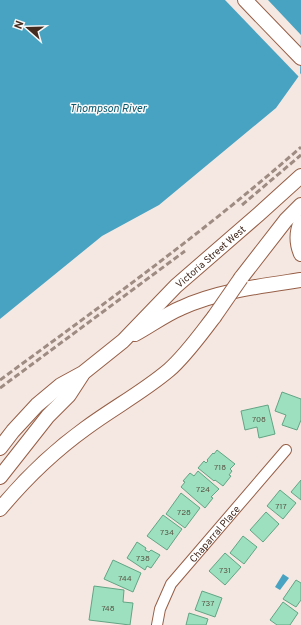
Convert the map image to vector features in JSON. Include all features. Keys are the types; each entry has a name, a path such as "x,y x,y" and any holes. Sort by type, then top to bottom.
{"main road":[{"path":"245,0 301,58"},
{"name":"Victoria Street West","path":"0,448 13,431 37,405 62,385 83,373 123,341 176,286 301,176"},
{"path":"0,509 19,487 46,460 86,428 169,370 192,345 214,317 241,278 281,226 301,205"},
{"path":"301,222 297,240 301,254"},
{"name":"Victoria Street West","path":"123,341 180,308 207,298 249,288 301,280"},
{"name":"Victoria Street West","path":"0,477 48,416 69,395 83,373"}],"street":[{"name":"Chaparral Place","path":"157,625 160,609 171,584 286,450"}],"water":[{"name":"Thompson River","path":"0,0 301,0 301,73 276,108 159,205 102,236 0,319"},
{"path":"283,574 289,578 280,590 275,587"}],"pier":[{"path":"225,0 268,0 301,35 300,78"}],"building":[{"path":"282,392 301,399 301,420 297,430 282,425 286,415 275,411"},
{"path":"268,405 275,434 259,438 257,427 245,430 241,411"},
{"path":"217,450 235,464 230,469 232,471 229,475 231,476 223,486 215,480 214,481 198,468 204,461 206,463"},
{"path":"198,471 219,489 211,497 213,498 205,508 181,487 185,482 183,481 190,473 194,476"},
{"path":"301,480 301,500 291,492"},
{"path":"280,490 296,503 283,519 267,506"},
{"path":"181,493 200,508 185,528 166,514"},
{"path":"266,512 279,524 263,542 250,530"},
{"path":"163,515 182,529 167,550 147,536"},
{"path":"243,536 257,547 244,564 230,553"},
{"path":"137,542 146,548 145,550 149,552 151,550 160,555 151,568 147,566 145,570 127,558"},
{"path":"225,553 241,567 225,585 209,571"},
{"path":"113,560 141,573 133,592 104,579"},
{"path":"296,580 301,583 301,600 296,607 283,599"},
{"path":"94,586 124,590 123,602 133,603 130,625 89,620"},
{"path":"202,591 222,598 215,617 195,610"},
{"path":"283,602 298,613 290,625 277,625 270,620"},
{"path":"189,613 208,619 206,625 186,625"}],"railway":[{"path":"0,380 191,238 301,147"},
{"path":"242,205 301,155"},
{"path":"0,388 185,251"}]}
